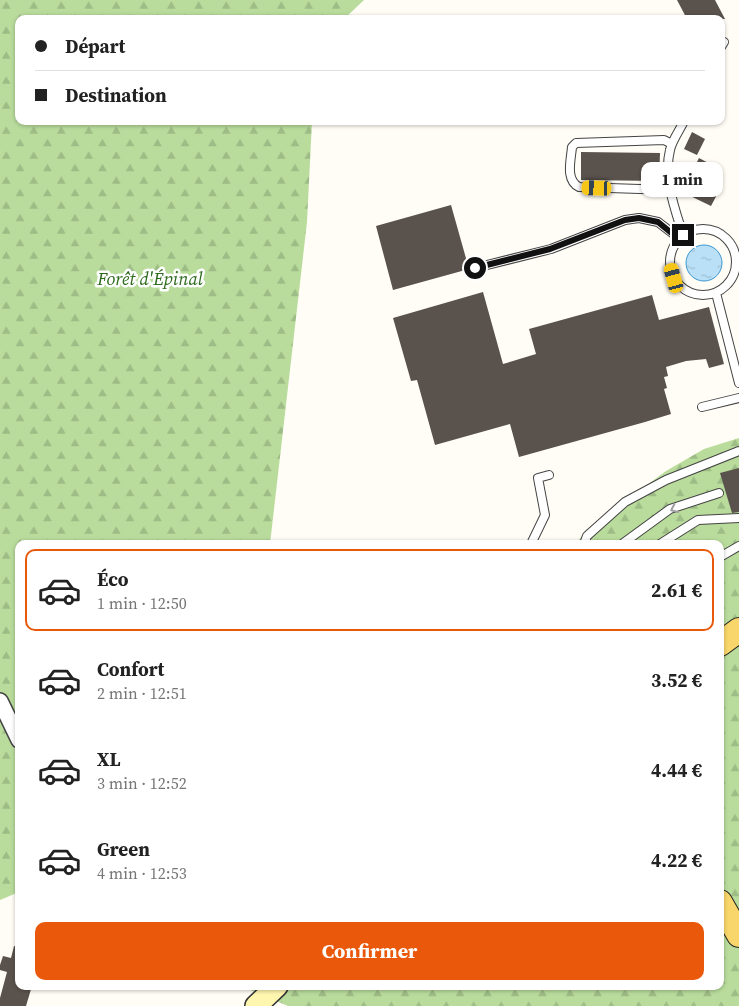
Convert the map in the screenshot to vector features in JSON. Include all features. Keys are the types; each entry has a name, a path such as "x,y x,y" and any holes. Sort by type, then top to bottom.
{"main road":[{"path":"724,641 739,630"},
{"path":"724,909 739,935"},
{"path":"256,1006 273,990"}],"street":[{"path":"0,701 15,732"}],"lane":[{"path":"681,237 670,190 669,164 670,149 682,125"},
{"path":"670,190 579,187 574,184 570,177 572,147 576,143 664,140 672,144"},
{"path":"475,268 550,249 625,220 639,218 658,222 681,237"},
{"path":"704,229 720,233 731,244 738,259 731,280 724,288 716,293 700,295 685,290 674,278 670,263 673,247 681,237 688,232 704,229"},
{"path":"716,293 739,383"},
{"path":"702,407 739,398"},
{"path":"586,540 587,536 625,502 666,480 739,451"},
{"path":"533,540 545,515 538,478 549,474"},
{"path":"627,540 670,509 719,493"},
{"path":"666,540 698,520 739,518"},
{"path":"724,555 739,546"}],"green space":[{"name":"Forêt d'Épinal","path":"0,0 364,0 348,15 15,15 15,125 312,125 307,222 270,540 15,540 15,894 0,900"},
{"path":"739,438 739,1006 288,1006 250,990 724,990 724,540 579,540 586,530 666,471 704,449"}],"water":[{"path":"704,245 716,251 722,263 716,275 704,281 692,275 686,263 692,251"}],"building":[{"path":"677,0 715,0 723,15 685,15"},
{"path":"692,132 705,139 697,155 684,149"},
{"path":"581,152 660,153 659,181 581,180"},
{"path":"699,158 714,166 706,182 720,189 711,206 682,192"},
{"path":"451,205 469,269 393,290 376,226"},
{"path":"483,292 503,364 536,354 529,329 652,295 659,320 709,307 724,364 709,368 706,359 686,361 666,367 668,376 664,377 667,388 664,389 671,414 645,422 519,457 510,424 435,445 417,380 411,381 393,318"},
{"path":"739,468 739,512 732,513 720,473"},
{"path":"15,946 15,990 31,990 26,1006 0,1006 0,998 7,972 0,970 0,965 3,956 11,958"}],"route":[{"path":"475,268 550,249 625,220 639,218 658,222 680,240 683,235"}]}
